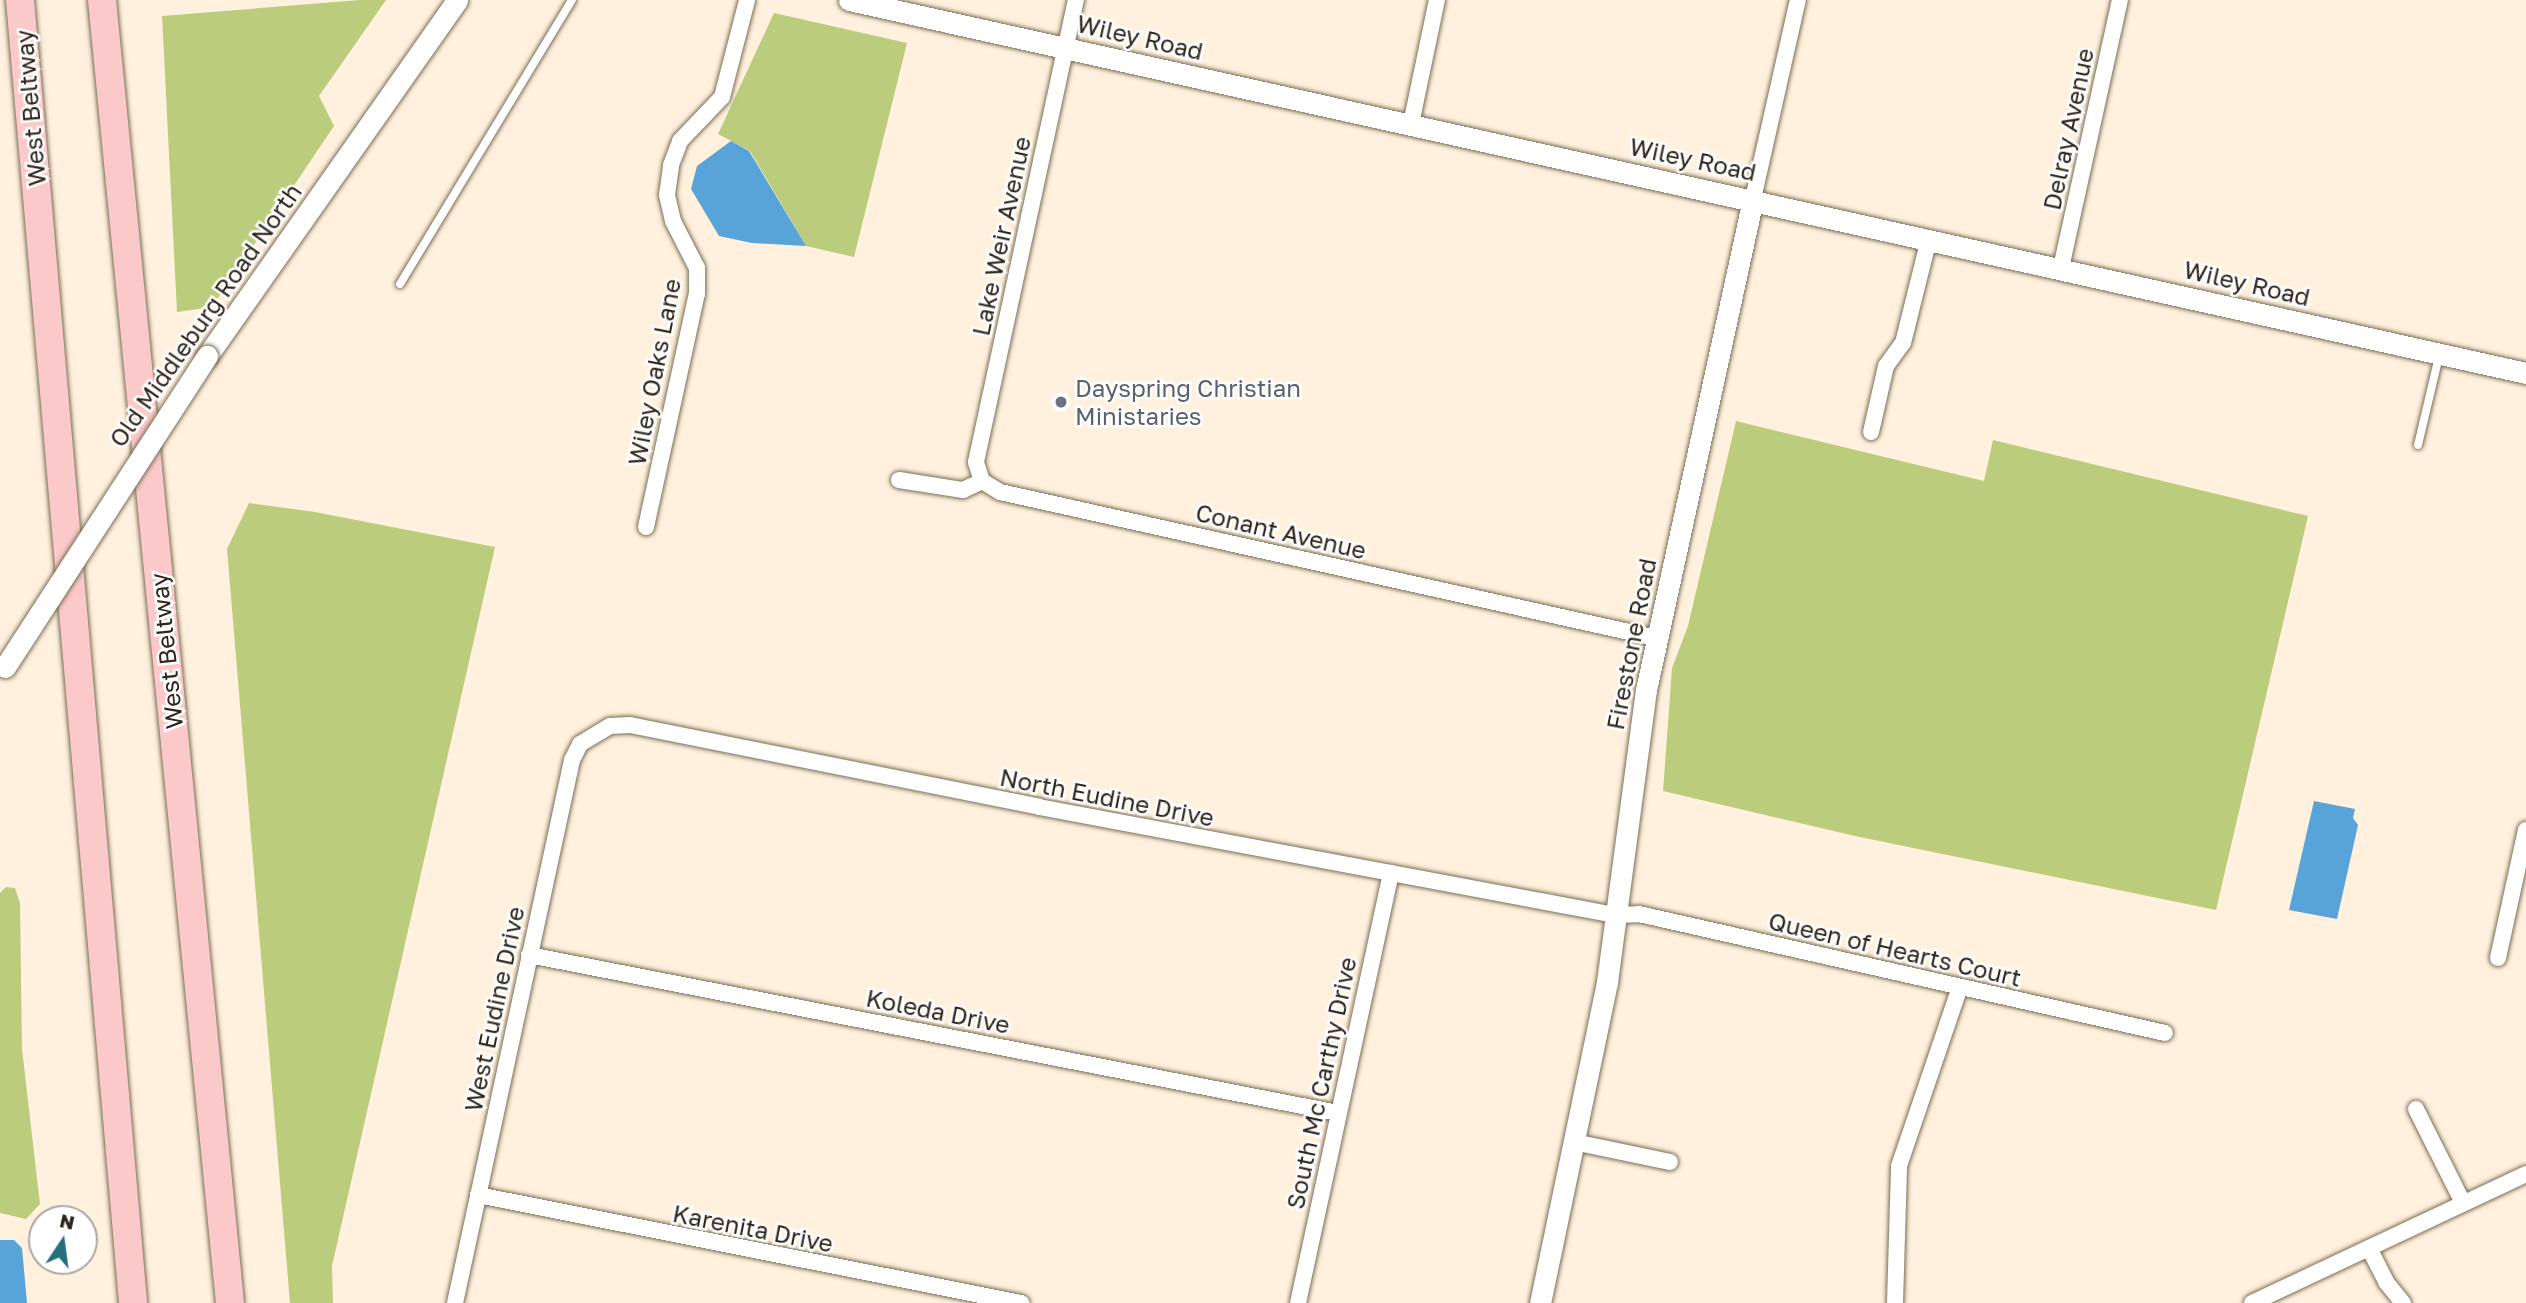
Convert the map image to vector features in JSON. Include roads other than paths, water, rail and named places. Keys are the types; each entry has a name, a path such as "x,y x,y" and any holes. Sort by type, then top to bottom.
{"highway":[{"name":"West Beltway","path":"20,0 133,1303"},
{"name":"West Beltway","path":"102,0 230,1303"}],"street":[{"name":"Old Middleburg Road North","path":"3,671 207,356 457,0"},
{"name":"Wiley Oaks Lane","path":"646,527 697,294 696,268 673,221 667,195 671,165 680,141 722,97 747,0"},
{"name":"Wiley Road","path":"849,0 2526,373"},
{"name":"Lake Weir Avenue","path":"982,481 975,463 1076,0"},
{"path":"1411,124 1437,0"},
{"name":"Firestone Road","path":"1540,1303 1607,982 1656,638 1797,0"},
{"name":"Delray Avenue","path":"2061,268 2120,0"},
{"path":"1871,432 1886,366 1903,344 1929,239"},
{"path":"899,481 963,490 982,481"},
{"name":"Conant Avenue","path":"982,481 1000,492 1656,638"},
{"name":"North Eudine Drive","path":"593,733 630,725 1615,915"},
{"name":"West Eudine Drive","path":"455,1303 572,760 580,744 593,733"},
{"path":"2498,958 2526,830"},
{"name":"South Mc Carthy Drive","path":"1298,1303 1391,873"},
{"name":"Queen of Hearts Court","path":"1615,915 1639,914 2165,1033"},
{"name":"Koleda Drive","path":"529,955 1338,1113"},
{"path":"1895,1303 1899,1166 1960,987"},
{"path":"2416,1109 2463,1203"},
{"path":"1574,1142 1670,1162"},
{"path":"2252,1303 2526,1174"},
{"name":"Karenita Drive","path":"478,1195 1021,1303"},
{"path":"2370,1248 2386,1282 2403,1303"}],"lane":[{"path":"400,284 572,0"},
{"path":"2418,445 2439,353"}],"water":[{"path":"731,141 749,151 806,246 752,243 719,236 691,189 697,166"},
{"path":"2314,801 2355,809 2353,818 2358,825 2337,919 2289,910"},
{"path":"0,1240 14,1240 22,1248 27,1303 0,1303"}],"place":[{"name":"Dayspring Christian Ministaries","path":"1061,402"}]}
